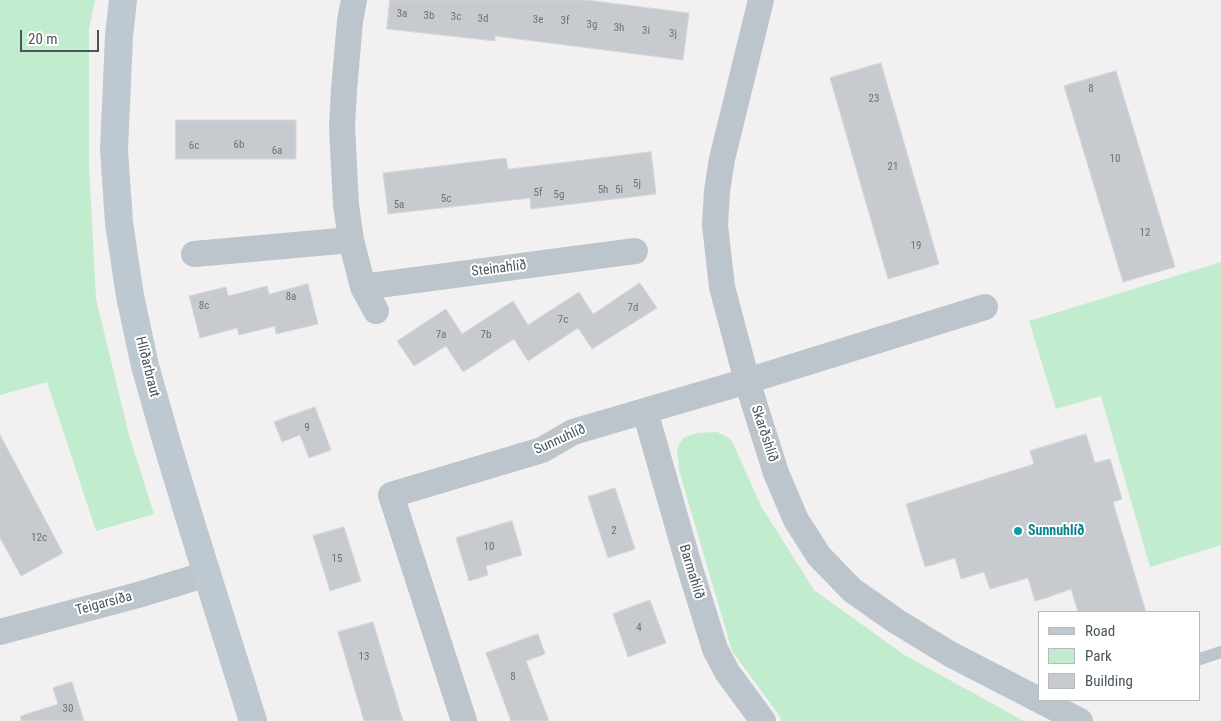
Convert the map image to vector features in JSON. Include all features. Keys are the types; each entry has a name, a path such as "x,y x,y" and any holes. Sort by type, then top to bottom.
{"main road":[{"name":"Hlíðarbraut","path":"123,0 118,44 114,150 119,223 130,296 145,366 206,574 254,721"}],"street":[{"path":"354,0 349,31 342,126 346,205 351,240 363,287 376,311"},
{"name":"Skarðshlíð","path":"761,0 722,159 717,191 715,225 722,287 747,381 776,472 796,520 818,556 852,590 896,621 950,654 1038,699"},
{"path":"194,254 351,240"},
{"name":"Steinahlíð","path":"363,287 635,251"},
{"name":"Sunnuhlíð","path":"464,721 391,495 542,450 573,432 747,381 985,307"},
{"name":"Barmahlíð","path":"645,411 715,649 726,672 763,721"},
{"name":"Teigarsíða","path":"0,632 138,595 206,574"},
{"name":"Skarðshlíð","path":"1041,701 1080,721"}],"lane":[{"path":"1201,659 1221,652"}],"green space":[{"path":"0,0 95,0 89,29 89,166 96,299 129,435 154,514 96,531 47,382 0,395"},
{"path":"1221,262 1221,545 1150,567 1101,396 1056,409 1029,321"},
{"path":"717,432 731,439 761,506 814,590 906,656 1024,721 781,721 779,715 732,651 679,470 677,449 683,438 697,433"}],"building":[{"path":"390,0 586,0 689,13 683,60 495,36 495,41 387,29"},
{"path":"881,63 939,264 888,279 830,78"},
{"path":"1116,71 1175,267 1123,282 1064,86"},
{"path":"176,120 296,120 296,159 176,159"},
{"path":"651,152 656,194 531,209 530,198 388,214 383,173 506,158 508,169"},
{"path":"640,283 657,308 592,349 578,328 528,361 514,339 463,372 446,346 414,366 397,341 446,309 462,334 513,301 528,325 579,292 593,314"},
{"path":"308,284 318,324 276,334 275,326 239,335 237,328 200,338 189,296 226,287 228,296 267,286 269,294"},
{"path":"315,407 331,450 309,458 300,435 282,442 274,422"},
{"name":"Sunnuhlíð","path":"1086,434 1095,463 1110,459 1122,499 1113,502 1146,611 1078,611 1071,589 1035,601 1028,578 990,589 984,572 961,579 955,558 925,567 906,504 1034,464 1030,451"},
{"path":"0,435 63,553 21,576 0,538"},
{"path":"615,488 635,549 608,558 588,497"},
{"path":"512,521 522,555 486,566 488,575 469,581 456,538"},
{"path":"344,527 361,581 330,591 313,536"},
{"path":"650,600 666,643 628,657 613,614"},
{"path":"373,622 403,721 364,721 338,632"},
{"path":"538,634 545,654 526,661 549,721 511,721 486,653"},
{"path":"72,682 84,721 21,721 21,716 58,704 53,688"}],"place":[{"name":"Sunnuhlíð","path":"1018,531"}]}
